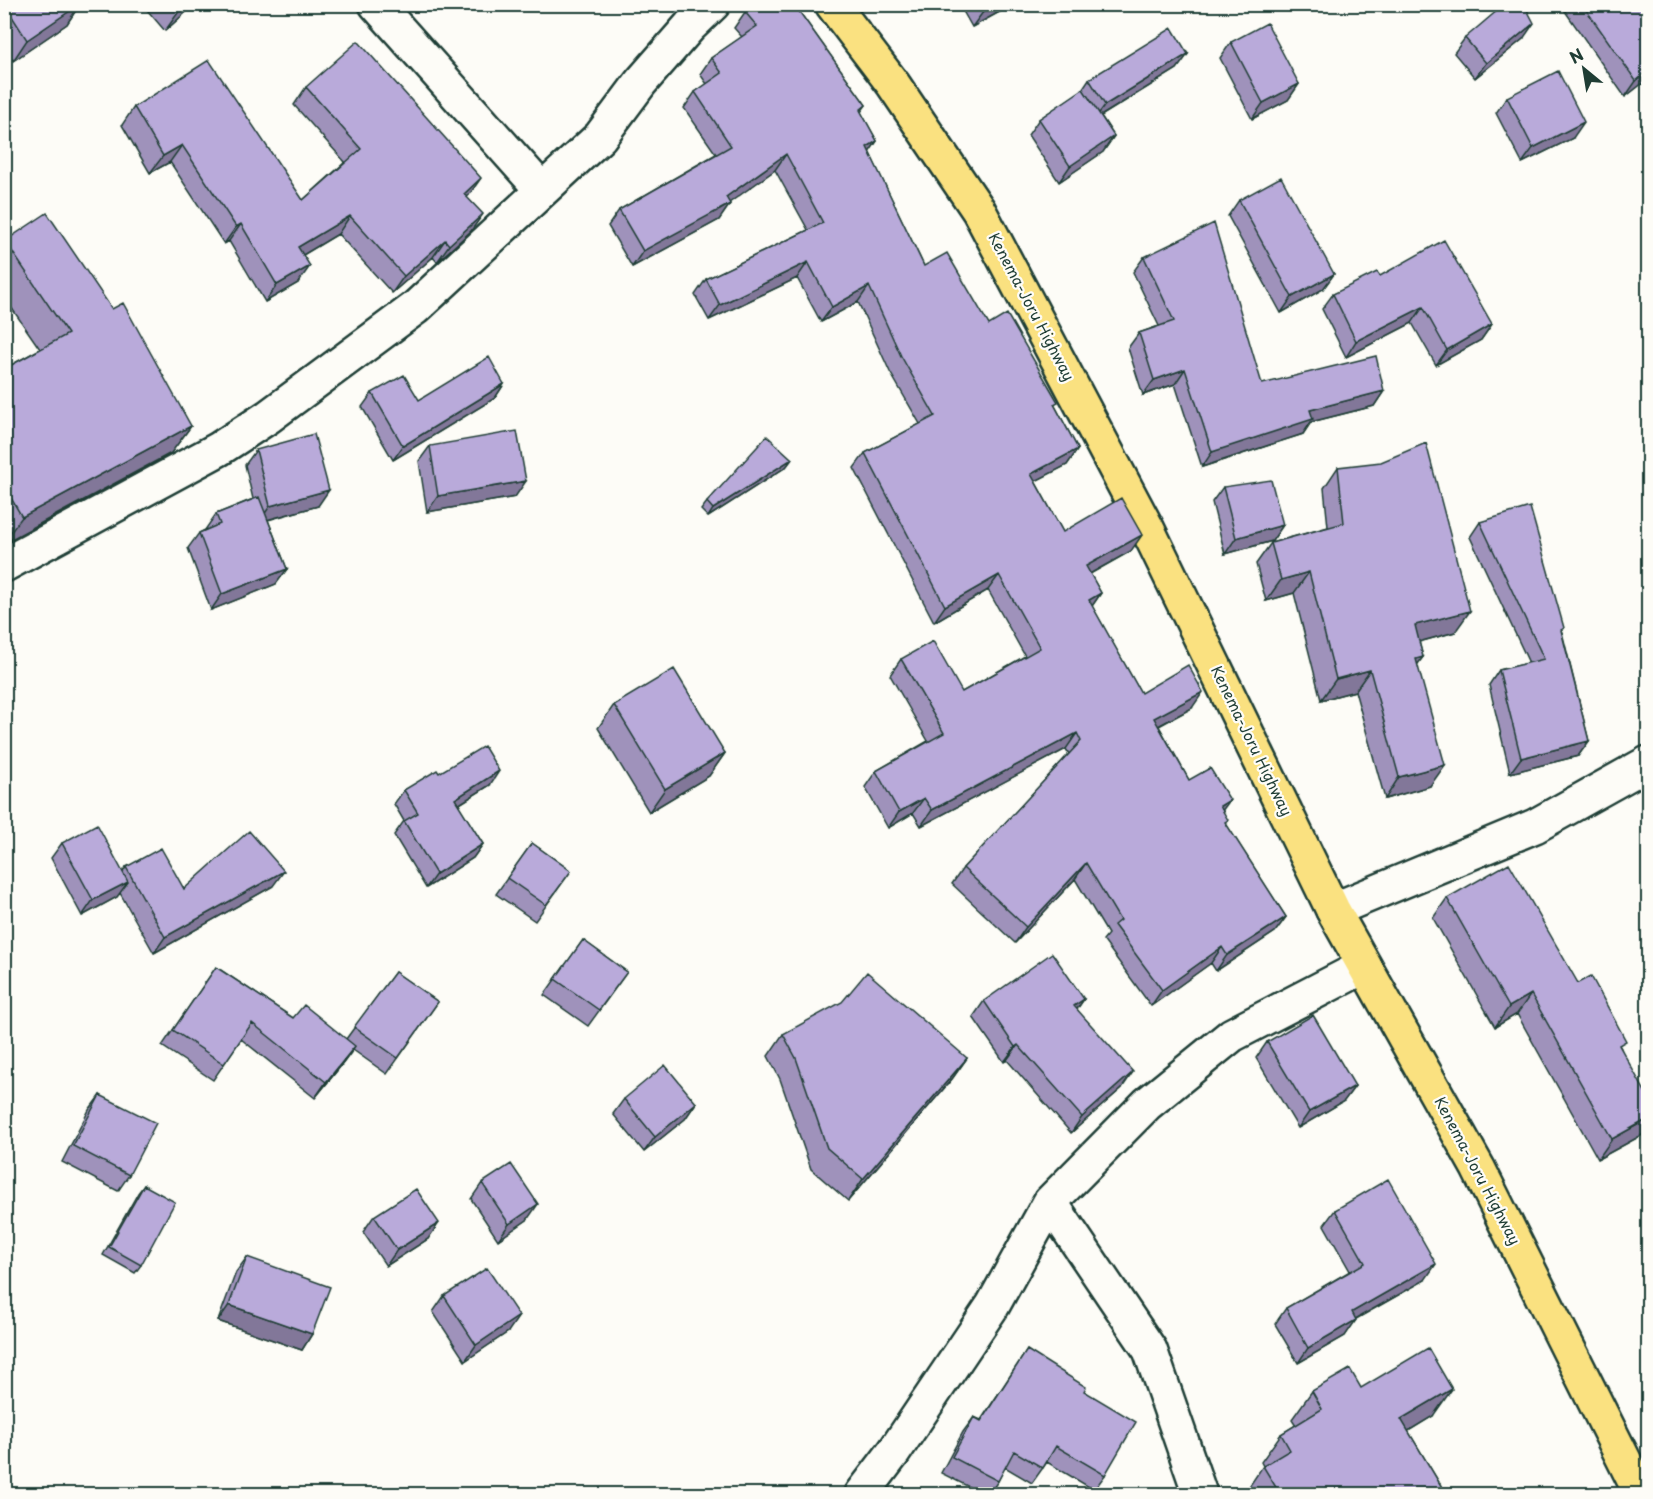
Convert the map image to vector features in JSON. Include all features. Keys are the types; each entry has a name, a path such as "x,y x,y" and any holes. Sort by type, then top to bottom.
{"highway":[{"name":"Kenema-Joru Highway","path":"832,4 893,84 979,211 1148,530 1333,910 1478,1168 1641,1494"}],"street":[{"path":"376,4 542,189"},
{"path":"4,565 219,449 268,417 415,308 600,137 648,74 690,26 713,4"},
{"path":"1333,910 1535,826 1648,763"},
{"path":"862,1494 894,1452 993,1305 1050,1202 1147,1104 1232,1035 1363,967"},
{"path":"1050,1202 1150,1350 1200,1494"}],"building":[{"path":"4,4 80,4 27,40"},
{"path":"175,4 187,4 180,10"},
{"path":"754,4 799,4 796,7 866,105 860,110 877,141 867,147 924,266 947,253 989,325 1007,314 1058,402 1054,404 1078,449 1031,474 1063,532 1121,498 1142,535 1086,566 1101,593 1089,600 1141,693 1188,665 1203,692 1154,718 1189,780 1210,768 1230,800 1220,806 1228,820 1225,822 1286,917 1227,955 1222,947 1162,990 1114,925 1120,920 1086,863 1026,927 963,868 1081,741 1077,733 932,810 924,798 899,812 876,771 944,733 901,659 933,641 962,692 1040,648 999,575 945,606 865,453 935,416 901,356 869,286 832,307 808,262 720,305 706,279 823,223 786,154 726,197 730,204 643,251 619,210 731,146 695,92 722,73 711,58 757,26 745,12"},
{"path":"979,4 996,4 983,12"},
{"path":"1505,4 1524,4 1534,23 1486,63 1465,38"},
{"path":"1582,4 1648,4 1648,71 1636,81"},
{"path":"1267,23 1299,84 1263,103 1231,42"},
{"path":"1172,28 1188,54 1105,105 1089,79"},
{"path":"358,41 481,178 464,194 483,214 449,245 445,240 404,276 350,216 298,247 310,266 277,285 241,224 236,227 182,145 163,156 134,107 209,60 303,200 361,149 306,87"},
{"path":"1558,71 1584,122 1533,148 1507,97"},
{"path":"1083,89 1114,136 1070,166 1039,119"},
{"path":"1281,177 1334,274 1292,297 1239,200"},
{"path":"47,213 112,309 123,303 191,426 22,517 4,486 4,369 68,334 5,241"},
{"path":"1214,223 1262,384 1376,356 1384,391 1310,410 1313,419 1212,452 1185,369 1154,380 1139,333 1174,321 1144,257"},
{"path":"1444,240 1492,324 1447,350 1423,307 1356,341 1333,294 1377,272 1380,276"},
{"path":"489,357 504,384 403,446 372,393 404,375 419,400"},
{"path":"517,431 526,481 438,496 430,446"},
{"path":"314,434 329,490 270,506 256,450"},
{"path":"767,436 792,459 713,509 707,502"},
{"path":"1426,443 1470,611 1415,625 1423,657 1416,659 1445,765 1399,777 1370,670 1336,679 1309,572 1281,580 1271,543 1344,523 1338,467 1381,462"},
{"path":"1271,480 1283,525 1236,538 1223,487"},
{"path":"259,497 287,569 222,594 199,533 220,524 216,514"},
{"path":"1530,507 1564,628 1561,630 1589,741 1521,758 1499,670 1544,659 1480,522"},
{"path":"674,669 725,753 665,789 614,705"},
{"path":"484,746 499,771 455,799 483,844 436,874 404,821 418,813 404,790 437,770 439,773"},
{"path":"97,824 128,882 93,900 62,843"},
{"path":"249,831 284,871 165,937 126,867 161,848 184,889"},
{"path":"532,843 571,871 546,905 507,878"},
{"path":"1509,863 1578,983 1591,976 1626,1041 1619,1045 1648,1097 1648,1119 1612,1139 1531,994 1509,1007 1447,898"},
{"path":"583,940 627,972 599,1010 555,979"},
{"path":"1052,953 1084,999 1074,1006 1133,1072 1082,1117 1018,1045 1015,1047 984,1001"},
{"path":"216,967 293,1018 304,1005 355,1046 326,1082 252,1023 224,1064 173,1030"},
{"path":"395,972 438,1002 398,1058 354,1027"},
{"path":"867,972 967,1058 863,1179 827,1148 796,1058 783,1034 842,1002"},
{"path":"1313,1015 1355,1086 1309,1112 1267,1042"},
{"path":"665,1065 696,1103 655,1137 624,1099"},
{"path":"100,1095 156,1123 129,1175 73,1146"},
{"path":"511,1164 538,1204 509,1224 482,1183"},
{"path":"1388,1179 1436,1264 1352,1312 1356,1320 1308,1348 1286,1308 1365,1263 1335,1210"},
{"path":"144,1185 175,1202 141,1265 109,1247"},
{"path":"416,1189 439,1223 397,1250 374,1216"},
{"path":"247,1257 330,1287 312,1334 229,1305"},
{"path":"487,1268 519,1316 476,1345 444,1296"},
{"path":"1428,1348 1452,1389 1401,1419 1446,1494 1280,1494 1263,1466 1290,1450 1281,1434 1322,1409 1312,1391 1350,1369 1361,1388"},
{"path":"1027,1350 1086,1387 1084,1391 1136,1422 1105,1475 1056,1446 1043,1468 1014,1451 998,1481 952,1457 974,1417 981,1421"}]}
